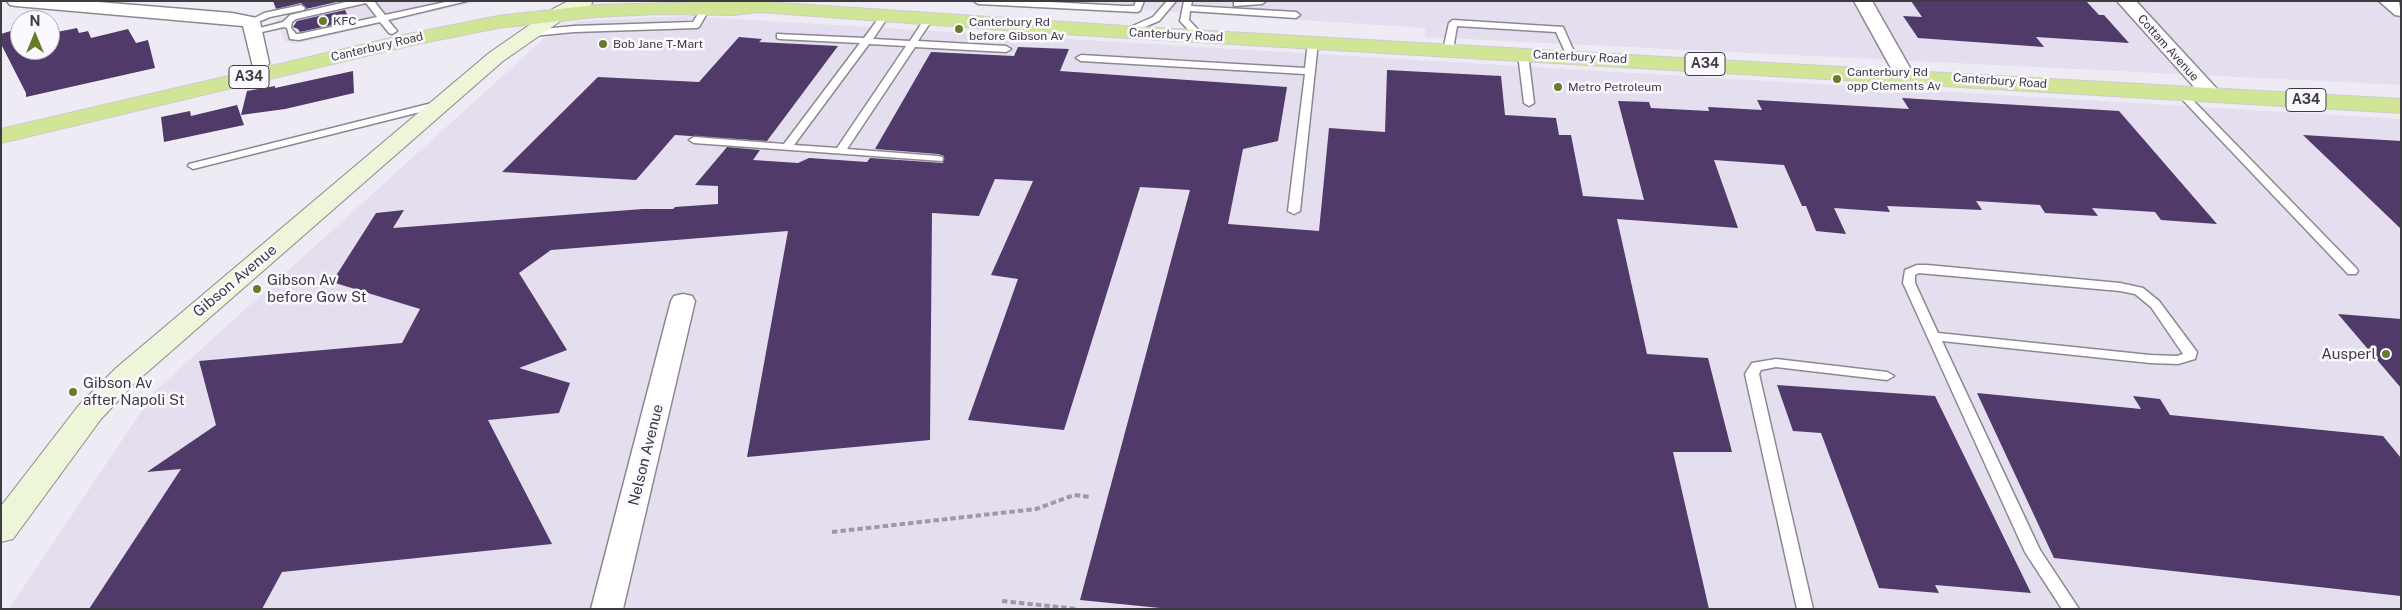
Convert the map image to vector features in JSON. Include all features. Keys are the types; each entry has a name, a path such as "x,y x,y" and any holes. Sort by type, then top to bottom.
{"highway":[{"path":"495,10 519,1"},
{"name":"Canterbury Road","path":"1,123 260,62 388,25 495,10 549,13 656,8 733,9 753,4 928,20 1904,75 2401,106"},
{"name":"Canterbury Road","path":"1,136 101,111 465,28 549,13"},
{"path":"465,28 494,28 504,31 502,47"}],"main road":[{"name":"Gibson Avenue","path":"1,530 69,438 112,387 442,103 502,47 549,13 584,1"}],"street":[{"path":"16,1 232,18 252,27 260,62"},
{"path":"1863,1 1904,75"},
{"name":"Cottam Avenue","path":"2126,1 2211,94"},
{"path":"2388,1 2401,11"},
{"name":"Nelson Avenue","path":"607,609 683,301"}],"lane":[{"path":"252,27 267,15 331,1"},
{"path":"363,1 292,17 288,27 293,37 299,37 388,25 458,2"},
{"path":"369,1 388,25"},
{"path":"978,1 1124,9 1137,9 1140,1"},
{"path":"1124,32 1156,19 1172,1"},
{"path":"1188,5 1206,2 1233,4 1262,1"},
{"path":"1188,5 1296,15"},
{"path":"1188,5 1184,21 1199,36"},
{"path":"549,13 574,29 696,25 706,8"},
{"path":"786,147 884,17"},
{"path":"840,151 928,20"},
{"path":"1448,50 1453,23 1560,29 1571,56"},
{"path":"252,27 288,27"},
{"path":"780,36 1006,50"},
{"path":"1294,211 1312,42"},
{"path":"1523,54 1529,103"},
{"path":"1081,58 1310,71"},
{"path":"2180,92 2352,271"},
{"path":"193,166 442,103"},
{"path":"694,140 938,159"},
{"path":"1933,336 2150,359 2178,360 2190,356 2190,352 2155,304 2139,291 2120,287 1917,269 1909,273 1909,283 1933,336 2033,552 2071,609"},
{"path":"1805,609 1752,374 1757,366 1776,363 1887,376"}],"path":[{"path":"832,532 1036,509 1074,495 1091,497"},
{"path":"1002,601 1077,609"}],"shaded area":[{"path":"353,1 480,1 295,44 285,41 276,19"},
{"path":"1005,1 2401,1 2401,85 1425,37 1425,28"},
{"path":"685,16 2401,119 2401,609 9,609 155,391 550,33 579,21"}],"building":[{"path":"273,1 341,1 306,9 301,3 276,9"},
{"path":"1911,1 2087,2 2099,15 2104,15 2129,43 2036,37 2044,47 1918,38 1903,16 1922,17"},
{"name":"KFC","path":"345,10 350,21 300,32 293,27 297,21"},
{"path":"77,28 79,33 88,31 91,38 128,29 136,43 148,40 155,68 26,97 26,93 1,44 1,34 10,31 10,60 60,60 60,31"},
{"path":"739,37 762,39 759,42 838,46 767,141 675,135 636,180 502,172 598,77 699,82"},
{"path":"1018,47 1069,49 1060,71 1287,87 1278,141 1243,149 1228,224 1319,231 1329,128 1385,132 1387,70 1501,76 1505,115 1556,118 1559,135 1571,135 1583,196 1644,200 1618,101 1649,102 1651,108 1709,111 1708,107 1762,110 1757,100 1909,109 1902,98 2119,111 2217,224 2161,220 2155,212 2092,208 2098,216 2045,213 2040,205 1976,201 1982,210 1887,206 1890,212 1834,208 1846,234 1816,231 1806,206 1802,206 1784,165 1714,160 1738,228 1617,219 1647,354 1708,358 1732,452 1673,452 1709,609 1170,609 1080,600 1190,190 1140,187 1064,430 968,420 1018,279 991,275 1033,181 995,179 979,216 932,213 930,440 747,457 788,231 551,250 519,273 567,350 519,368 570,383 559,413 488,420 552,544 282,572 262,609 89,609 181,469 147,472 216,425 199,361 402,343 420,309 332,282 376,213 404,210 393,228 643,209 673,209 675,207 718,204 718,186 695,185 727,147 760,150 753,160 798,163 809,158 867,162 870,158 943,163 944,156 938,154 875,149 931,52 1014,56"},
{"path":"353,71 354,93 285,109 241,115 247,91 275,86 275,88"},
{"path":"237,105 244,125 164,142 161,117 190,111 191,116"},
{"path":"2303,135 2401,141 2401,229"},
{"name":"Ausperl","path":"2338,314 2401,319 2401,388"},
{"path":"1777,385 1935,396 2031,593 1935,585 1939,593 1879,588 1821,433 1793,431"},
{"path":"1977,393 2141,409 2133,396 2160,399 2170,415 2383,436 2401,458 2401,596 2054,558"}],"place":[{"name":"KFC","path":"323,21"},
{"name":"Canterbury Rd before Gibson Av","path":"959,29"},
{"name":"Bob Jane T-Mart","path":"603,44"},
{"name":"Canterbury Rd opp Clements Av","path":"1837,79"},
{"name":"Metro Petroleum","path":"1558,87"},
{"name":"Gibson Av before Gow St","path":"257,289"},
{"name":"Ausperl","path":"2386,354"},
{"name":"Gibson Av after Napoli St","path":"73,392"}]}
